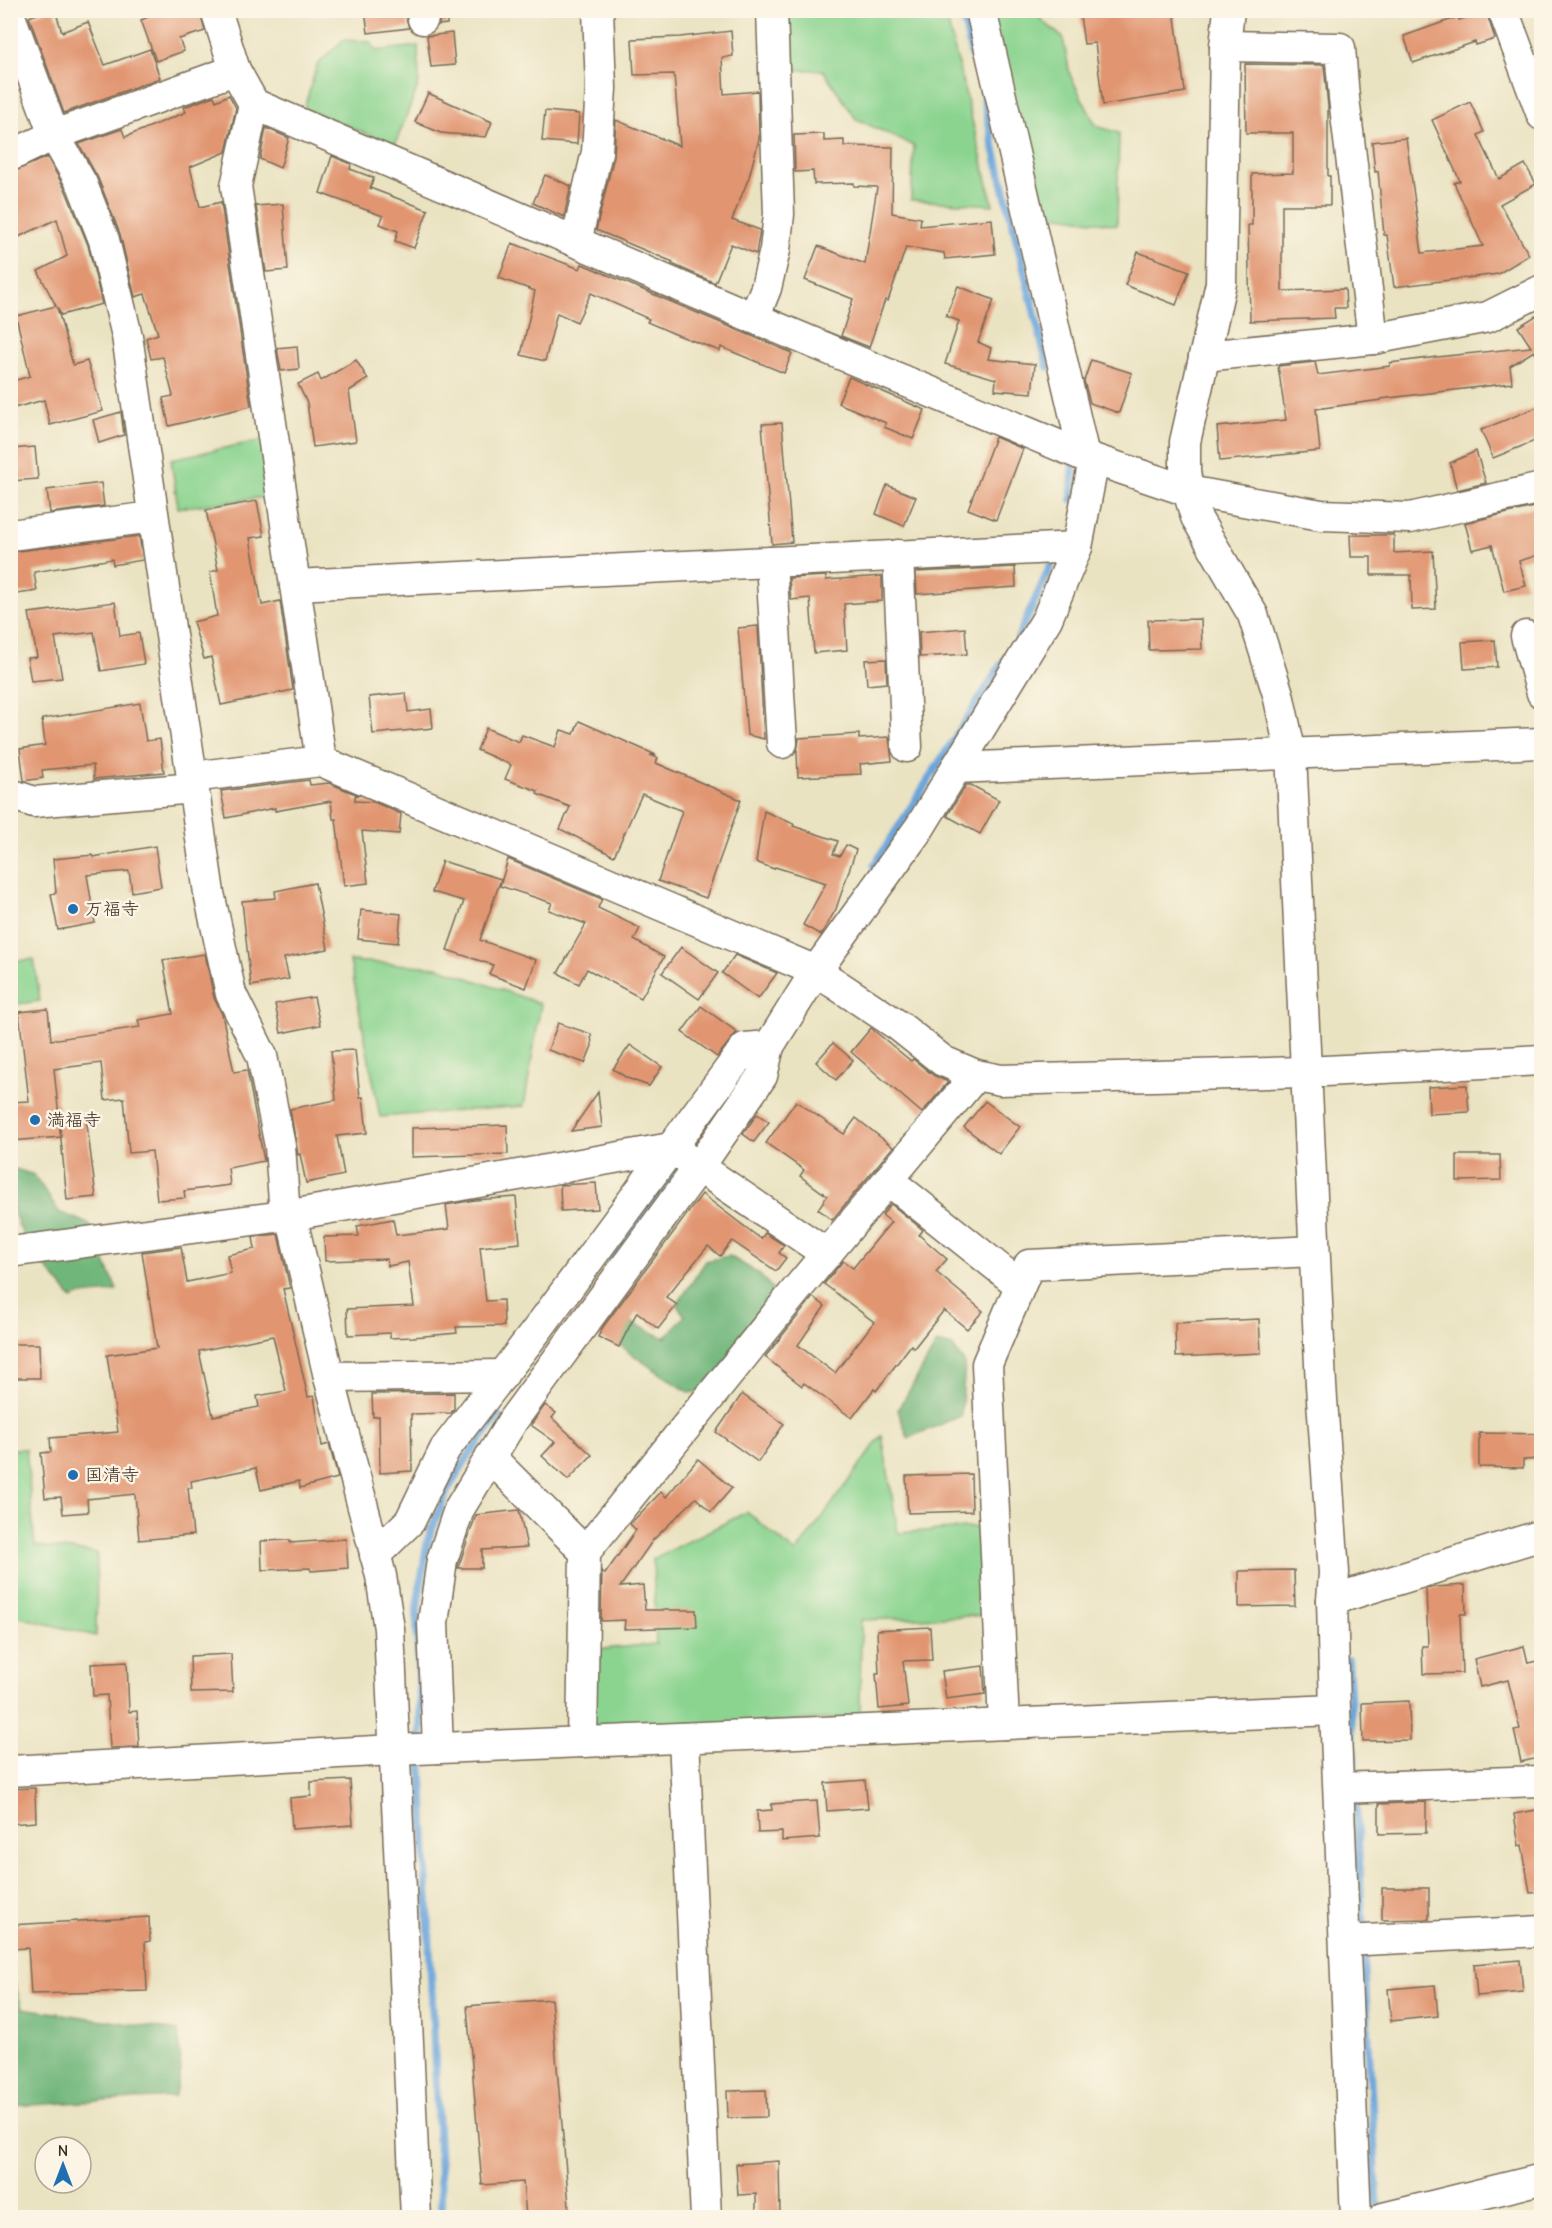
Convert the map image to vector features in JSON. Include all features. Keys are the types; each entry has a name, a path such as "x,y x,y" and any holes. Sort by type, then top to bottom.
{"street":[{"path":"216,10 235,70 254,104 754,318 1089,458 1188,491 1321,515 1410,518 1542,488"},
{"path":"576,242 597,152 601,88 598,10"},
{"path":"754,318 766,288 775,250 779,214 772,10"},
{"path":"438,1748 433,1623 442,1560 459,1509 513,1420 699,1167 762,1076 769,1046 816,971 920,826 1047,619 1077,547 1089,458 981,10"},
{"path":"1229,10 1226,46 1221,283 1185,442 1188,491 1196,517 1252,615 1278,694 1291,754 1314,1251 1334,1573 1332,1600 1335,1710 1356,2217"},
{"path":"1503,10 1542,115"},
{"path":"10,16 54,135 82,184 104,240 127,336 209,893 231,993 262,1056 280,1146 288,1215 381,1576 389,1629 416,2217"},
{"path":"1226,46 1340,48 1345,109 1373,339"},
{"path":"10,156 54,135 235,70"},
{"path":"254,104 236,186 321,761"},
{"path":"1204,356 1373,339 1488,317 1542,290"},
{"path":"10,535 153,517"},
{"path":"295,585 1077,547"},
{"path":"898,555 908,747"},
{"path":"771,562 782,743"},
{"path":"1526,636 1542,693"},
{"path":"956,768 1542,743"},
{"path":"10,794 34,802 193,783 321,761 816,971 899,1026 943,1061 976,1075 1001,1080 1305,1072 1542,1060"},
{"path":"375,1555 410,1521 445,1449 503,1375 745,1048 769,1046"},
{"path":"582,1742 585,1552 826,1254 976,1075"},
{"path":"10,1252 288,1215 671,1148 826,1254"},
{"path":"888,1180 1020,1285"},
{"path":"1004,1724 987,1364 1029,1265 1314,1251"},
{"path":"329,1377 503,1375"},
{"path":"490,1456 585,1552"},
{"path":"1332,1600 1542,1535"},
{"path":"10,1770 438,1748 1335,1710"},
{"path":"684,1738 706,2217"},
{"path":"1339,1788 1542,1781"},
{"path":"1345,1941 1542,1931"},
{"path":"1383,2217 1542,2179"}],"green space":[{"path":"788,11 945,11 993,205 911,200 914,146 856,119 823,70 793,70"},
{"path":"983,11 1031,11 1063,38 1070,75 1096,126 1119,133 1117,225 1041,213"},
{"path":"343,40 371,42 376,51 418,46 419,83 395,145 304,109 317,65"},
{"path":"264,440 274,496 178,508 171,459"},
{"path":"34,959 40,1001 11,1005 11,962"},
{"path":"350,961 438,967 541,1004 524,1106 380,1117"},
{"path":"15,1169 34,1175 59,1212 89,1224 117,1290 72,1299 32,1249 17,1222 11,1191 11,1177"},
{"path":"729,1256 758,1273 772,1288 772,1306 717,1388 690,1393 631,1354 596,1324 628,1321 665,1338 685,1316 677,1305 706,1261"},
{"path":"937,1343 953,1347 965,1364 961,1416 908,1438 898,1410"},
{"path":"882,1435 898,1533 994,1526 999,1615 861,1620 860,1717 582,1734 583,1651 656,1644 653,1559 747,1512 796,1553"},
{"path":"11,1449 26,1449 35,1546 97,1553 96,1636 11,1615"},
{"path":"11,1981 14,1981 22,2008 178,2031 181,2071 174,2097 11,2106"}],"building":[{"path":"48,10 55,10 62,32 88,22 105,65 150,49 160,78 64,113 29,17"},
{"path":"166,10 199,10 205,31 179,39 184,51 156,61 141,20"},
{"path":"365,10 404,10 409,28 368,33"},
{"path":"439,10 447,10 447,24 439,25"},
{"path":"1122,10 1174,10 1185,92 1103,105 1095,43 1084,44 1080,16"},
{"path":"1486,11 1495,39 1476,45 1475,42 1413,63 1404,36 1458,17 1459,20"},
{"path":"731,31 733,56 722,58 724,94 758,91 759,139 749,177 732,220 760,230 756,254 731,244 715,283 672,264 673,262 596,230 614,156 616,120 680,146 674,74 634,75 632,39 680,37"},
{"path":"452,33 455,65 431,67 427,36"},
{"path":"1245,64 1324,65 1328,106 1330,205 1282,205 1282,291 1345,289 1346,308 1334,308 1335,318 1250,321 1248,225 1252,225 1252,174 1293,173 1293,133 1246,133"},
{"path":"428,93 492,122 486,137 441,133 415,122"},
{"path":"229,95 236,108 226,152 190,167 200,207 221,202 251,406 169,426 163,398 173,396 163,357 151,359 146,338 158,334 145,294 135,297 120,234 98,178 79,144 122,129 125,137 186,112 184,107 214,96 216,101"},
{"path":"1470,102 1484,132 1478,135 1499,179 1525,164 1536,184 1500,204 1529,255 1498,274 1394,287 1387,235 1384,235 1378,171 1375,172 1372,142 1406,138 1422,253 1483,246 1454,183 1460,181 1432,120"},
{"path":"545,111 579,114 577,144 542,141"},
{"path":"266,128 289,138 280,168 260,159"},
{"path":"824,134 824,141 844,140 844,146 893,147 892,213 921,218 920,226 992,219 995,254 945,259 944,253 906,247 888,301 885,300 869,347 841,336 853,299 805,280 818,246 865,264 877,187 854,186 854,183 814,184 813,171 795,172 794,135"},
{"path":"332,156 351,164 350,169 374,178 370,188 428,210 414,248 395,241 398,231 380,224 383,216 320,193"},
{"path":"47,157 66,191 88,245 102,304 61,315 57,307 73,365 87,361 103,411 50,425 44,400 10,409 10,382 30,376 16,316 56,306 38,271 67,256 57,219 10,241 10,173"},
{"path":"545,175 571,186 564,217 533,203"},
{"path":"283,204 288,270 266,272 256,206"},
{"path":"512,243 580,269 582,264 792,353 784,373 721,347 720,351 675,334 647,322 649,319 591,293 577,322 557,313 545,361 521,355 535,291 499,278"},
{"path":"1138,252 1189,271 1176,305 1125,285"},
{"path":"958,286 994,300 978,342 991,348 988,359 1035,364 1032,393 995,390 996,379 945,364 959,321 946,316"},
{"path":"1542,312 1542,363 1534,351 1510,366 1512,383 1316,409 1320,451 1220,461 1217,427 1286,420 1278,366 1315,362 1318,375 1390,366 1390,363 1531,347 1518,327"},
{"path":"297,346 299,369 281,371 277,348"},
{"path":"356,360 368,379 349,391 356,441 313,447 307,403 298,384 318,374 321,381"},
{"path":"1091,360 1132,373 1119,413 1090,403 1084,381"},
{"path":"849,377 925,410 913,439 884,427 886,423 838,403"},
{"path":"1542,405 1542,438 1493,458 1481,430"},
{"path":"121,412 124,435 99,443 93,420"},
{"path":"782,423 792,542 772,544 762,424"},
{"path":"995,437 1023,449 996,520 968,509"},
{"path":"35,447 38,479 10,481 10,449"},
{"path":"1476,451 1486,483 1457,490 1450,463"},
{"path":"101,483 104,506 50,513 47,490"},
{"path":"887,485 916,497 904,526 876,514"},
{"path":"257,501 264,536 250,538 262,605 280,601 293,690 221,705 211,657 204,659 193,622 217,616 210,572 218,570 206,510"},
{"path":"1534,507 1542,532 1542,554 1519,561 1526,586 1504,591 1492,545 1472,550 1465,523"},
{"path":"1350,535 1394,535 1394,553 1433,551 1436,609 1412,610 1411,575 1371,575 1371,557 1351,557"},
{"path":"139,536 143,560 113,565 112,559 34,572 37,591 10,595 10,552"},
{"path":"1015,567 1016,587 917,594 916,572"},
{"path":"826,576 826,580 882,576 882,601 844,604 847,650 814,653 810,598 791,600 789,578"},
{"path":"115,602 120,636 139,633 144,664 101,671 94,632 55,637 62,678 31,681 27,658 37,657 29,613"},
{"path":"1201,619 1202,649 1149,650 1148,620"},
{"path":"758,626 764,739 747,735 738,628"},
{"path":"965,628 967,654 920,657 919,632"},
{"path":"1495,640 1497,667 1464,669 1462,642"},
{"path":"886,659 887,683 867,685 865,660"},
{"path":"406,693 408,712 431,709 433,728 373,734 369,697"},
{"path":"140,703 146,741 160,739 164,772 94,779 93,765 42,770 43,778 24,781 20,749 45,745 42,719"},
{"path":"579,721 656,755 650,755 658,758 656,763 741,800 706,898 658,881 682,811 642,794 614,856 560,829 570,807 537,794 538,791 505,779 511,765 477,750 486,728 519,742 522,735 555,747 561,730 574,734"},
{"path":"859,734 859,739 889,737 892,761 860,764 861,774 798,777 799,738"},
{"path":"309,780 310,785 329,783 358,795 355,796 355,801 374,802 401,814 399,834 362,831 368,883 344,886 336,819 333,819 331,801 275,811 275,808 226,818 221,791"},
{"path":"966,785 971,785 999,800 980,834 947,816"},
{"path":"764,811 794,824 793,826 838,841 833,854 840,856 846,845 856,850 836,909 821,935 803,925 826,883 756,862"},
{"path":"155,846 161,887 132,892 129,871 87,875 95,923 58,930 51,894 56,893 53,859 93,855 93,857"},
{"path":"508,859 602,899 598,908 640,928 634,940 664,957 641,998 587,969 579,984 558,973 586,924 549,910 552,903 500,886"},
{"path":"442,861 501,879 480,940 536,960 526,988 489,974 493,965 447,950 464,901 432,892"},
{"path":"315,883 328,949 284,958 289,979 251,986 242,901 276,898 275,891"},
{"path":"361,910 401,914 398,943 358,939"},
{"path":"681,947 718,973 699,999 662,973"},
{"path":"205,954 214,998 222,1014 234,1072 247,1070 264,1161 228,1168 230,1185 184,1191 185,1198 157,1200 152,1151 129,1153 124,1098 105,1100 101,1063 54,1069 61,1137 10,1141 10,1102 29,1101 19,1012 48,1009 51,1040 140,1027 138,1020 173,1014 163,960"},
{"path":"735,955 777,973 758,999 722,973"},
{"path":"314,997 320,1025 281,1033 275,1004"},
{"path":"701,1006 737,1032 717,1057 682,1032"},
{"path":"558,1023 591,1034 592,1046 585,1063 548,1050"},
{"path":"871,1028 911,1061 913,1059 933,1075 948,1082 922,1113 851,1052"},
{"path":"833,1043 853,1060 836,1080 816,1062"},
{"path":"630,1045 662,1067 649,1086 627,1078 613,1069"},
{"path":"355,1050 367,1133 337,1136 344,1175 306,1183 300,1154 298,1155 290,1109 336,1100 331,1051"},
{"path":"1467,1085 1469,1112 1429,1114 1428,1087"},
{"path":"598,1092 602,1127 571,1131"},
{"path":"796,1101 844,1134 856,1118 893,1147 832,1220 818,1209 827,1196 800,1176 804,1170 766,1143"},
{"path":"985,1101 1020,1127 999,1154 964,1127"},
{"path":"757,1114 769,1122 754,1142 743,1134"},
{"path":"86,1116 96,1197 67,1200 59,1119"},
{"path":"507,1125 508,1154 412,1157 412,1128"},
{"path":"1457,1155 1500,1155 1501,1180 1457,1181"},
{"path":"596,1183 598,1209 561,1211 560,1185"},
{"path":"702,1194 761,1239 765,1233 784,1245 779,1253 786,1258 776,1271 732,1241 720,1256 708,1246 666,1297 677,1305 658,1329 637,1312 619,1347 598,1337 603,1327"},
{"path":"516,1197 520,1243 480,1247 486,1301 503,1300 504,1326 456,1327 457,1333 413,1337 390,1338 390,1333 348,1335 347,1309 414,1306 408,1262 388,1266 387,1259 325,1261 324,1237 359,1236 357,1226 393,1219 396,1235 449,1229 446,1205"},
{"path":"891,1204 923,1230 919,1235 947,1259 936,1272 983,1311 967,1329 944,1310 914,1348 911,1345 852,1418 804,1383 802,1386 765,1357 813,1297 825,1306 798,1345 835,1373 874,1322 824,1284 843,1261 853,1268 891,1222 882,1215"},
{"path":"278,1234 290,1288 283,1289 308,1397 314,1396 322,1446 329,1444 338,1478 300,1488 299,1481 261,1490 256,1468 191,1481 192,1488 188,1488 193,1535 139,1540 135,1494 87,1499 88,1512 63,1514 61,1497 45,1498 41,1453 51,1452 50,1438 118,1432 107,1355 157,1348 142,1252 181,1247 187,1282 231,1273 227,1255 255,1249 253,1237","holes":["273,1336 286,1391 257,1396 259,1407 213,1416 199,1351"]},
{"path":"1259,1319 1261,1353 1176,1357 1175,1323"},
{"path":"10,1344 39,1344 40,1378 10,1378"},
{"path":"454,1393 454,1409 451,1413 411,1414 412,1471 380,1473 379,1416 373,1417 372,1394"},
{"path":"742,1394 784,1424 758,1462 716,1432"},
{"path":"545,1405 556,1413 552,1418 592,1455 568,1480 542,1456 555,1442 531,1425"},
{"path":"1479,1433 1542,1434 1542,1459 1523,1460 1523,1468 1479,1467"},
{"path":"698,1459 732,1488 711,1512 696,1498 653,1540 620,1587 643,1585 645,1610 696,1610 697,1627 624,1629 625,1620 601,1621 602,1571 605,1574 636,1530 630,1524 661,1492 666,1497"},
{"path":"971,1474 972,1511 908,1513 906,1476"},
{"path":"519,1510 527,1547 482,1550 482,1568 458,1568 476,1515"},
{"path":"346,1539 348,1568 311,1571 310,1568 262,1570 261,1541 290,1540 290,1543"},
{"path":"1294,1570 1295,1606 1239,1607 1239,1571"},
{"path":"1465,1585 1466,1614 1460,1614 1462,1673 1423,1674 1422,1646 1428,1646 1426,1589"},
{"path":"930,1627 932,1660 903,1661 908,1706 879,1709 876,1674 879,1674 877,1630"},
{"path":"1524,1646 1528,1663 1542,1660 1542,1757 1521,1762 1514,1730 1520,1729 1508,1680 1480,1687 1474,1659"},
{"path":"231,1654 233,1692 191,1693 190,1656"},
{"path":"127,1662 129,1712 137,1711 139,1747 110,1748 107,1695 93,1696 91,1664"},
{"path":"983,1666 985,1694 946,1699 942,1671"},
{"path":"1409,1701 1410,1740 1363,1741 1362,1703"},
{"path":"350,1780 353,1825 292,1829 290,1798 311,1796 311,1782"},
{"path":"865,1780 868,1808 827,1811 825,1783"},
{"path":"35,1788 36,1822 10,1824 10,1789"},
{"path":"817,1801 820,1838 782,1841 782,1832 758,1833 757,1811 772,1810 771,1804"},
{"path":"1426,1802 1426,1833 1379,1834 1379,1804"},
{"path":"1542,1809 1542,1892 1530,1893 1514,1814"},
{"path":"1382,1888 1429,1888 1429,1919 1382,1920"},
{"path":"149,1917 150,1941 145,1942 147,1991 31,1994 28,1948 10,1949 10,1925"},
{"path":"1520,1960 1523,1992 1477,1996 1474,1964"},
{"path":"1435,1985 1438,2016 1391,2021 1388,1989"},
{"path":"551,1999 570,2217 526,2217 523,2182 482,2185 467,2006"},
{"path":"766,2090 767,2117 728,2118 727,2091"},
{"path":"779,2161 780,2217 756,2217 756,2194 738,2195 736,2164"}],"waterway":[{"path":"962,10 972,55 979,70 993,143 1048,367"},
{"path":"1072,499 1073,460"},
{"path":"1018,638 1055,556"},
{"path":"874,866 1005,659"},
{"path":"610,1263 680,1163"},
{"path":"421,1743 417,1608 428,1539 448,1489 471,1451 499,1416"},
{"path":"1348,1660 1355,1780"},
{"path":"421,1755 442,2218"},
{"path":"1355,1792 1363,1933"},
{"path":"1363,1945 1378,2214"}],"place":[{"name":"万福寺","path":"73,909"},
{"name":"満福寺","path":"35,1120"},
{"name":"国清寺","path":"73,1475"}]}
